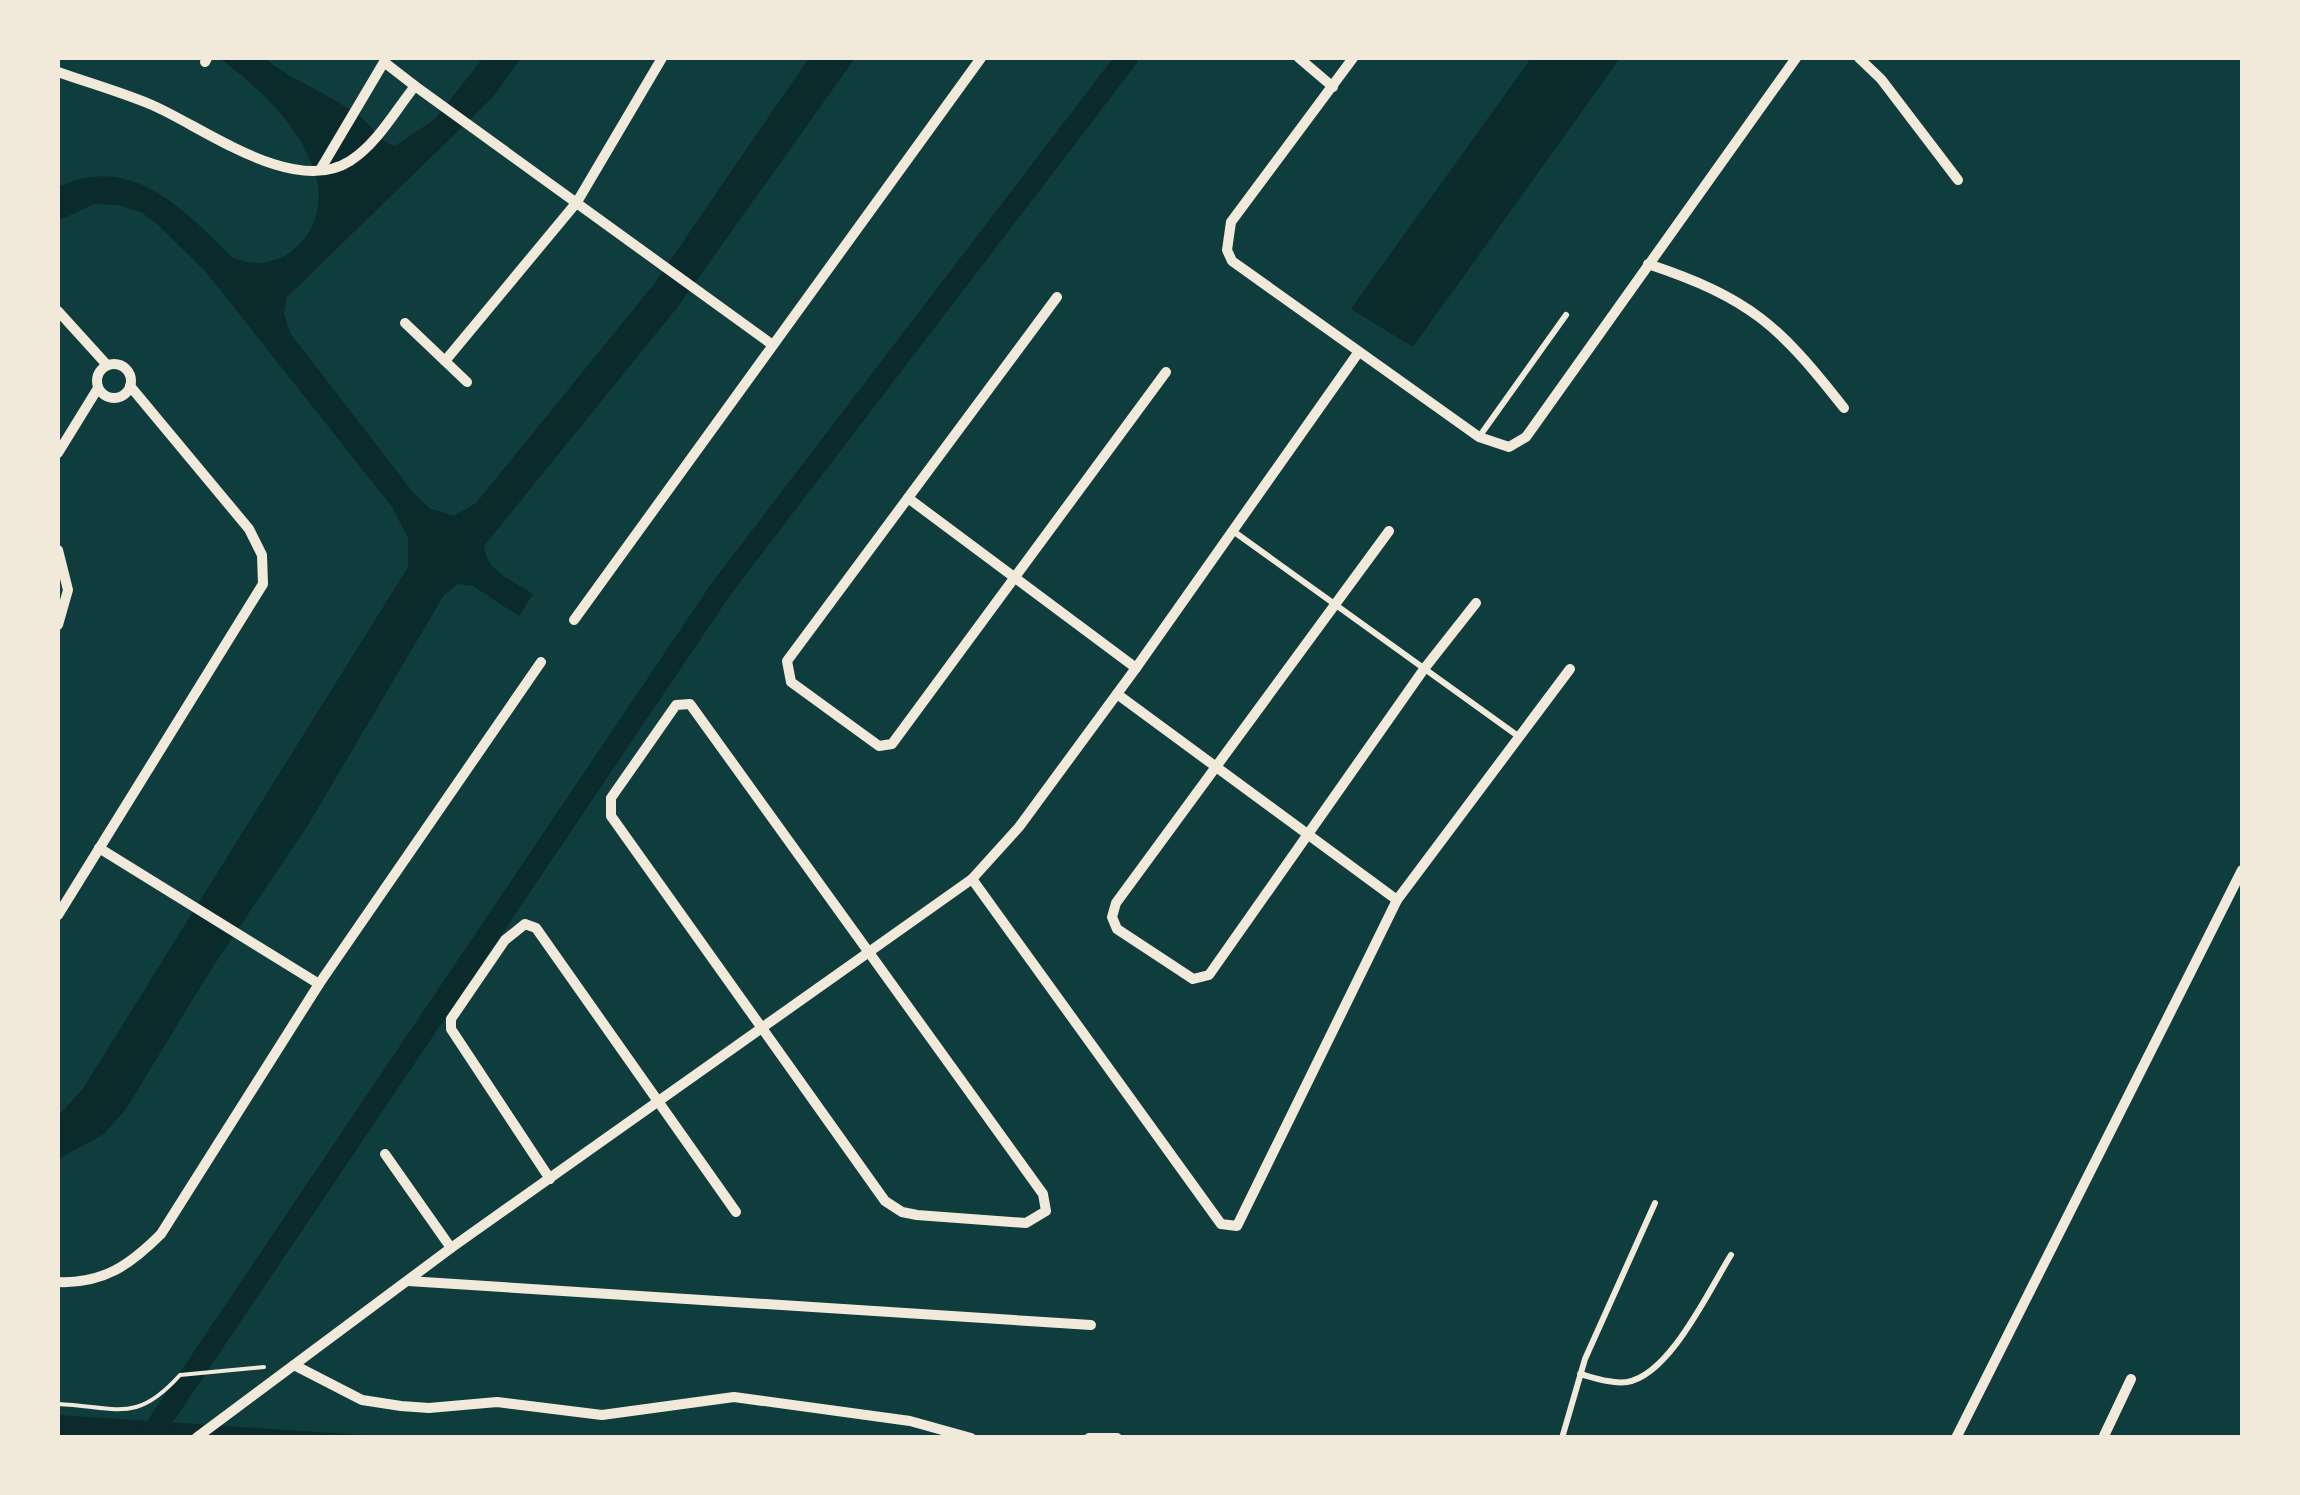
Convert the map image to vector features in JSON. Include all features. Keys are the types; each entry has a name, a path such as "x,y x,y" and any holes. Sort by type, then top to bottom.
{"street":[{"path":"445,362 576,202 662,58"},
{"path":"574,620 770,344 981,58"},
{"path":"1298,58 1333,86"},
{"path":"1353,58 1231,222 1227,250 1232,261 1358,353 1479,437 1509,447 1526,437 1796,58"},
{"path":"1859,58 1881,78 1958,180"},
{"path":"320,170 385,60 436,102 770,344"},
{"path":"58,72 150,104 290,170 320,170 347,163 415,86"},
{"path":"1648,264 1708,285 1754,310 1796,347 1844,408"},
{"path":"1057,297 787,661 791,682 879,746 887,747 1016,580 1166,372"},
{"path":"58,311 107,365 126,370 130,386 249,530 262,555 265,572 258,597 58,915"},
{"path":"405,322 467,382"},
{"path":"196,1438 451,1248 972,879 1019,827 1136,668 1358,353"},
{"path":"58,454 98,388 97,377 107,365"},
{"path":"98,388 115,398 130,386"},
{"path":"908,498 1136,668"},
{"path":"1390,531 1116,904 1112,917 1116,929 1194,979 1204,979 1424,669 1476,603"},
{"path":"58,550 68,590 58,626"},
{"path":"58,1282 106,1277 137,1258 162,1234 319,984 541,662"},
{"path":"972,879 1152,1134 1221,1224 1232,1227 1246,1216 1397,900 1570,669"},
{"path":"1116,694 1397,900"},
{"path":"690,704 867,954 1043,1194 1046,1211 1040,1218 1026,1223 917,1215 894,1208 610,816 611,798 676,705 690,704"},
{"path":"98,848 319,984"},
{"path":"1956,1438 2242,870"},
{"path":"550,1179 450,1029 451,1019 504,940 521,924 536,928 736,1212"},
{"path":"385,1154 451,1248"},
{"path":"407,1281 1090,1324"},
{"path":"294,1365 362,1400 401,1406 429,1408 497,1402 602,1414 734,1397 910,1421 971,1438"},
{"path":"2104,1438 2131,1380"},
{"path":"1089,1438 1117,1438"}],"lane":[{"path":"1479,437 1566,315"},
{"path":"1233,532 1519,737"},
{"path":"1562,1438 1580,1374 1654,1203"},
{"path":"1580,1374 1617,1382 1650,1373 1683,1332 1731,1255"}],"path":[{"path":"58,1404 139,1409 156,1402 180,1375 294,1365"}],"water":[{"path":"219,58 264,58 348,108 395,146 435,119 483,58 521,58 493,97 287,297 284,314 290,333 412,491 429,508 454,516 476,503 654,284 809,58 855,58 676,309 484,546 495,569 533,594 519,616 473,586 458,584 444,595 308,825 210,971 126,1109 104,1134 58,1159 58,1116 82,1090 408,567 408,538 392,507 206,272 141,212 94,204 58,221 58,187 85,178 110,176 154,191 195,221 232,257 251,263 269,262 299,245 317,214 319,195 309,158 277,110"},
{"path":"1531,58 1620,58 1413,347 1351,309"},
{"path":"58,1415 393,1437 58,1437"}],"waterway":[{"path":"149,1438 721,589 1127,58"}]}
